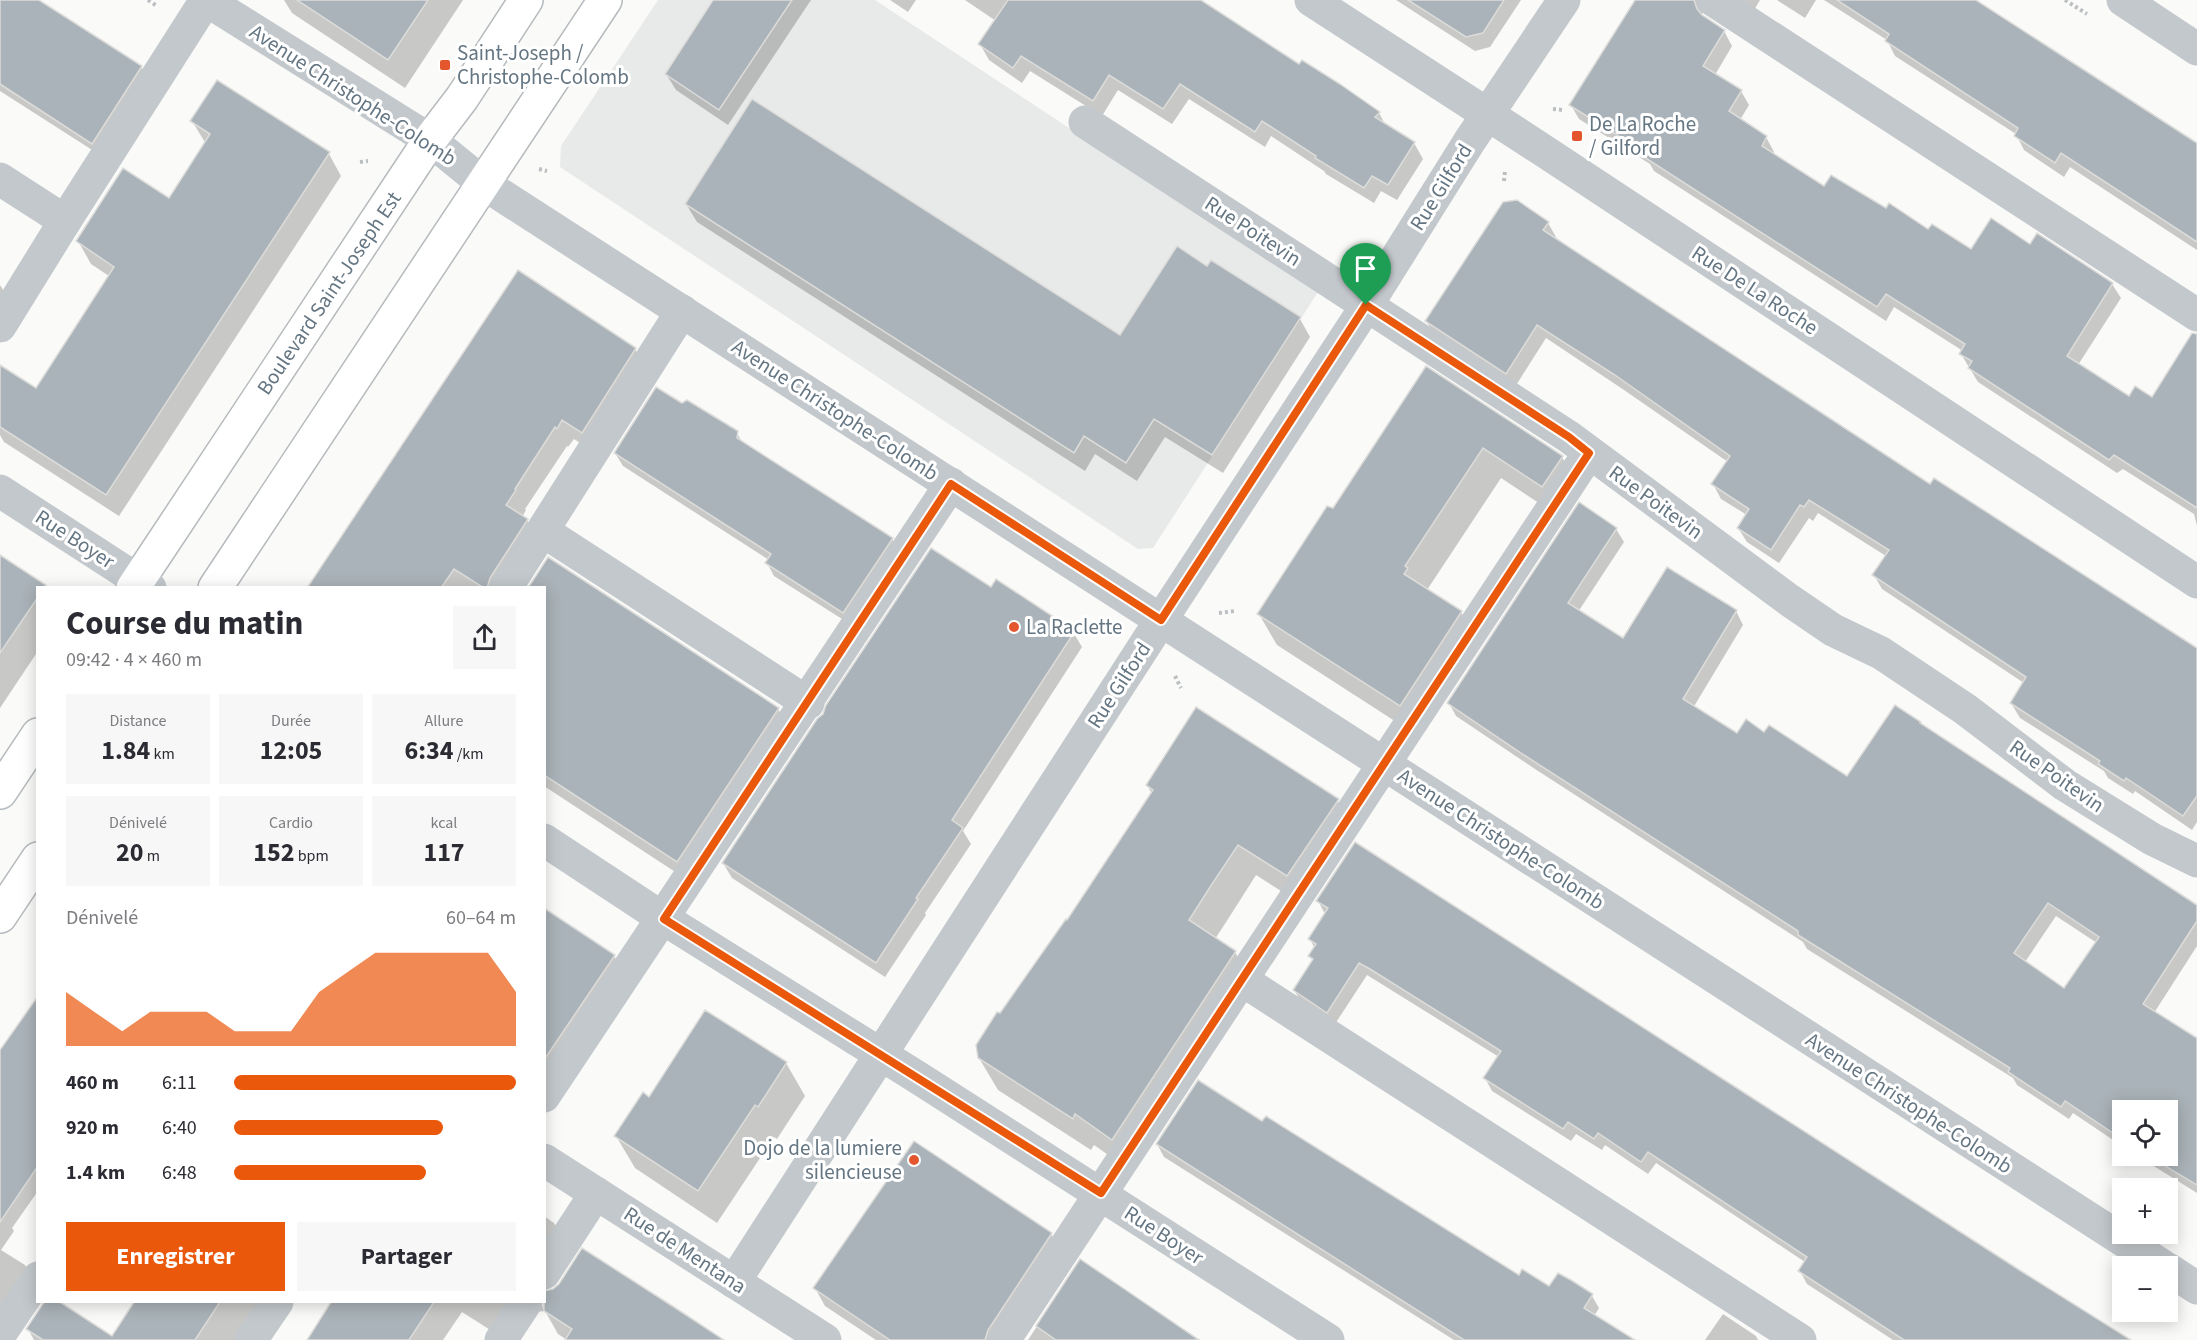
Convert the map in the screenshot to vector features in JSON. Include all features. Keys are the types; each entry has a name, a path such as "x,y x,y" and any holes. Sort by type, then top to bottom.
{"main road":[{"name":"Boulevard Saint-Joseph Est","path":"140,585 430,140 462,98 526,0"},
{"path":"216,586 605,0"},
{"path":"0,792 36,738"},
{"path":"0,916 36,862"}],"street":[{"name":"Avenue Christophe-Colomb","path":"206,0 430,140 484,184 2147,1256"},
{"path":"0,326 206,0"},
{"name":"Rue De La Roche","path":"1311,0 2197,582"},
{"name":"Rue Gilford","path":"734,1282 1366,305 1486,115 1564,0"},
{"path":"1713,0 2197,315"},
{"path":"2123,0 2197,49"},
{"name":"Rue Poitevin","path":"1085,122 1569,437 1833,630 1881,653 1965,709 2065,785 2152,839 2197,861"},
{"path":"0,179 65,221"},
{"path":"507,586 682,311"},
{"path":"1004,1340 1589,453"},
{"path":"546,1093 808,703 951,484"},
{"name":"Rue Boyer","path":"0,491 140,585"},
{"path":"543,531 808,703"},
{"name":"Rue Boyer","path":"546,841 664,919 1101,1193 1328,1340"},
{"path":"1242,980 1800,1340"},
{"name":"Rue de Mentana","path":"546,1161 825,1340"},
{"path":"546,1270 596,1193"},
{"path":"2178,1276 2197,1288"},
{"path":"0,1334 36,1281"},
{"path":"251,1340 276,1303"},
{"path":"501,1340 525,1303"}],"path":[{"path":"1553,109 1563,110"},
{"path":"360,162 368,161"},
{"path":"539,169 547,171"},
{"path":"1218,613 1235,611"},
{"path":"1175,676 1181,688"}],"shaded area":[{"path":"658,0 875,0 1318,292 1153,548 1138,549 560,167 561,146"}],"building":[{"path":"0,0 39,0 142,66 92,144 0,84"},
{"path":"297,0 428,0 388,60"},
{"path":"713,0 792,0 719,110 665,74"},
{"path":"1008,0 1201,0 1299,64 1302,60 1340,84 1380,112 1375,117 1415,142 1388,185 1372,176 1364,188 1315,158 1316,156 1262,121 1255,132 1180,84 1163,109 1109,75 1093,101 1021,56 1013,68 978,44"},
{"path":"1408,0 1504,0 1483,33 1466,37"},
{"path":"1635,0 1694,0 1702,15 1725,30 1703,66 1742,90 1729,111 1767,136 1762,146 1824,186 1831,175 1886,208 1889,203 1928,229 1932,224 1971,249 1991,218 2030,244 2037,233 2113,283 2067,356 2129,396 2135,386 2152,397 2192,333 2197,334 2197,508 2114,455 2109,460 1968,368 1972,361 1959,354 1965,344 1886,294 1877,307 1644,157 1646,153 1569,105"},
{"path":"1837,0 1976,0 2197,143 2197,242 2061,153 2055,163 2014,136 2018,128 1885,41 1889,34"},
{"path":"217,80 330,152 106,495 0,427 0,365 36,388 114,267 76,241 123,168 169,198 210,134 190,121"},
{"path":"752,99 1120,335 1177,246 1207,266 1211,260 1301,317 1212,455 1154,419 1126,463 1084,436 1074,453 685,204"},
{"path":"1517,200 1549,222 1543,230 1930,484 1934,478 2197,648 2197,796 2183,816 2126,778 2124,781 2098,764 2100,761 2010,703 2026,677 1872,575 1889,550 1809,500 1804,507 1800,505 1771,550 1737,528 1749,509 1711,484 1730,456 1615,375 1537,325 1506,374 1425,321 1503,202"},
{"path":"518,270 636,348 582,433 562,420 557,429 555,427 515,489 506,505 528,519 490,578 488,586 481,586 454,569 442,586 308,586"},
{"path":"1426,366 1563,456 1542,487 1483,448 1405,566 1408,568 1404,574 1462,611 1400,706 1257,614 1327,506 1333,508"},
{"path":"656,387 682,403 687,400 738,431 737,438 893,538 843,613 765,563 771,554 614,453"},
{"path":"1579,502 1617,528 1568,603 1623,638 1667,567 1737,610 1683,699 1737,733 1746,719 1764,732 1769,725 1847,776 1895,705 2197,905 2197,921 2143,1004 2197,1038 2197,1185 2165,1166 2178,1166 2178,1100 2112,1100 2112,1132 2065,1101 2061,1107 2008,1072 2010,1068 1798,935 1798,931 1447,703","holes":["2048,903 2099,937 2064,988 2014,953"]},
{"path":"931,548 991,587 996,579 1075,631 952,820 963,828 876,963 722,863"},
{"path":"0,555 46,585 36,586 36,600 0,653"},
{"path":"548,557 779,708 677,862 546,776 546,586 529,586"},
{"path":"1196,707 1339,799 1287,876 1238,845 1212,884 1189,920 1236,951 1112,1140 1075,1114 1073,1119 978,1058 976,1045 997,1012 1000,1013 1067,920 1153,790 1146,785"},
{"path":"1355,842 2131,1340 1904,1340 1798,1271 1807,1257 1648,1152 1641,1162 1598,1133 1594,1139 1568,1122 1563,1129 1483,1078 1501,1051 1370,969 1359,963 1327,1013 1293,990 1313,959 1308,956 1316,944 1308,939 1328,908 1316,901"},
{"path":"546,909 615,955 546,1057"},
{"path":"36,999 36,1169 0,1222 0,1050"},
{"path":"705,1010 787,1062 758,1107 755,1105 698,1191 614,1136 643,1092 649,1097"},
{"path":"1198,1080 1262,1121 1266,1116 1519,1275 1522,1269 1549,1286 1558,1273 1571,1280 1593,1294 1584,1308 1635,1340 1464,1340 1156,1144"},
{"path":"914,1141 1052,1233 988,1330 985,1340 890,1340 813,1288"},
{"path":"582,1248 724,1340 565,1340 572,1329 544,1311 546,1291 559,1284"},
{"path":"1080,1259 1199,1340 1056,1340 1036,1326"},
{"path":"43,1303 62,1303 112,1336 133,1303 219,1303 195,1340 43,1340 26,1329"},
{"path":"330,1303 433,1303 409,1340 307,1340"}],"place":[{"name":"Saint-Joseph / Christophe-Colomb","path":"445,65"},
{"name":"De La Roche / Gilford","path":"1577,136"},
{"name":"La Raclette","path":"1014,627"},
{"name":"Dojo de la lumiere silencieuse","path":"914,1160"}],"route":[{"path":"1366,305 1569,437 1589,453 1101,1193 664,919 951,484 1161,620 1366,305"}]}
